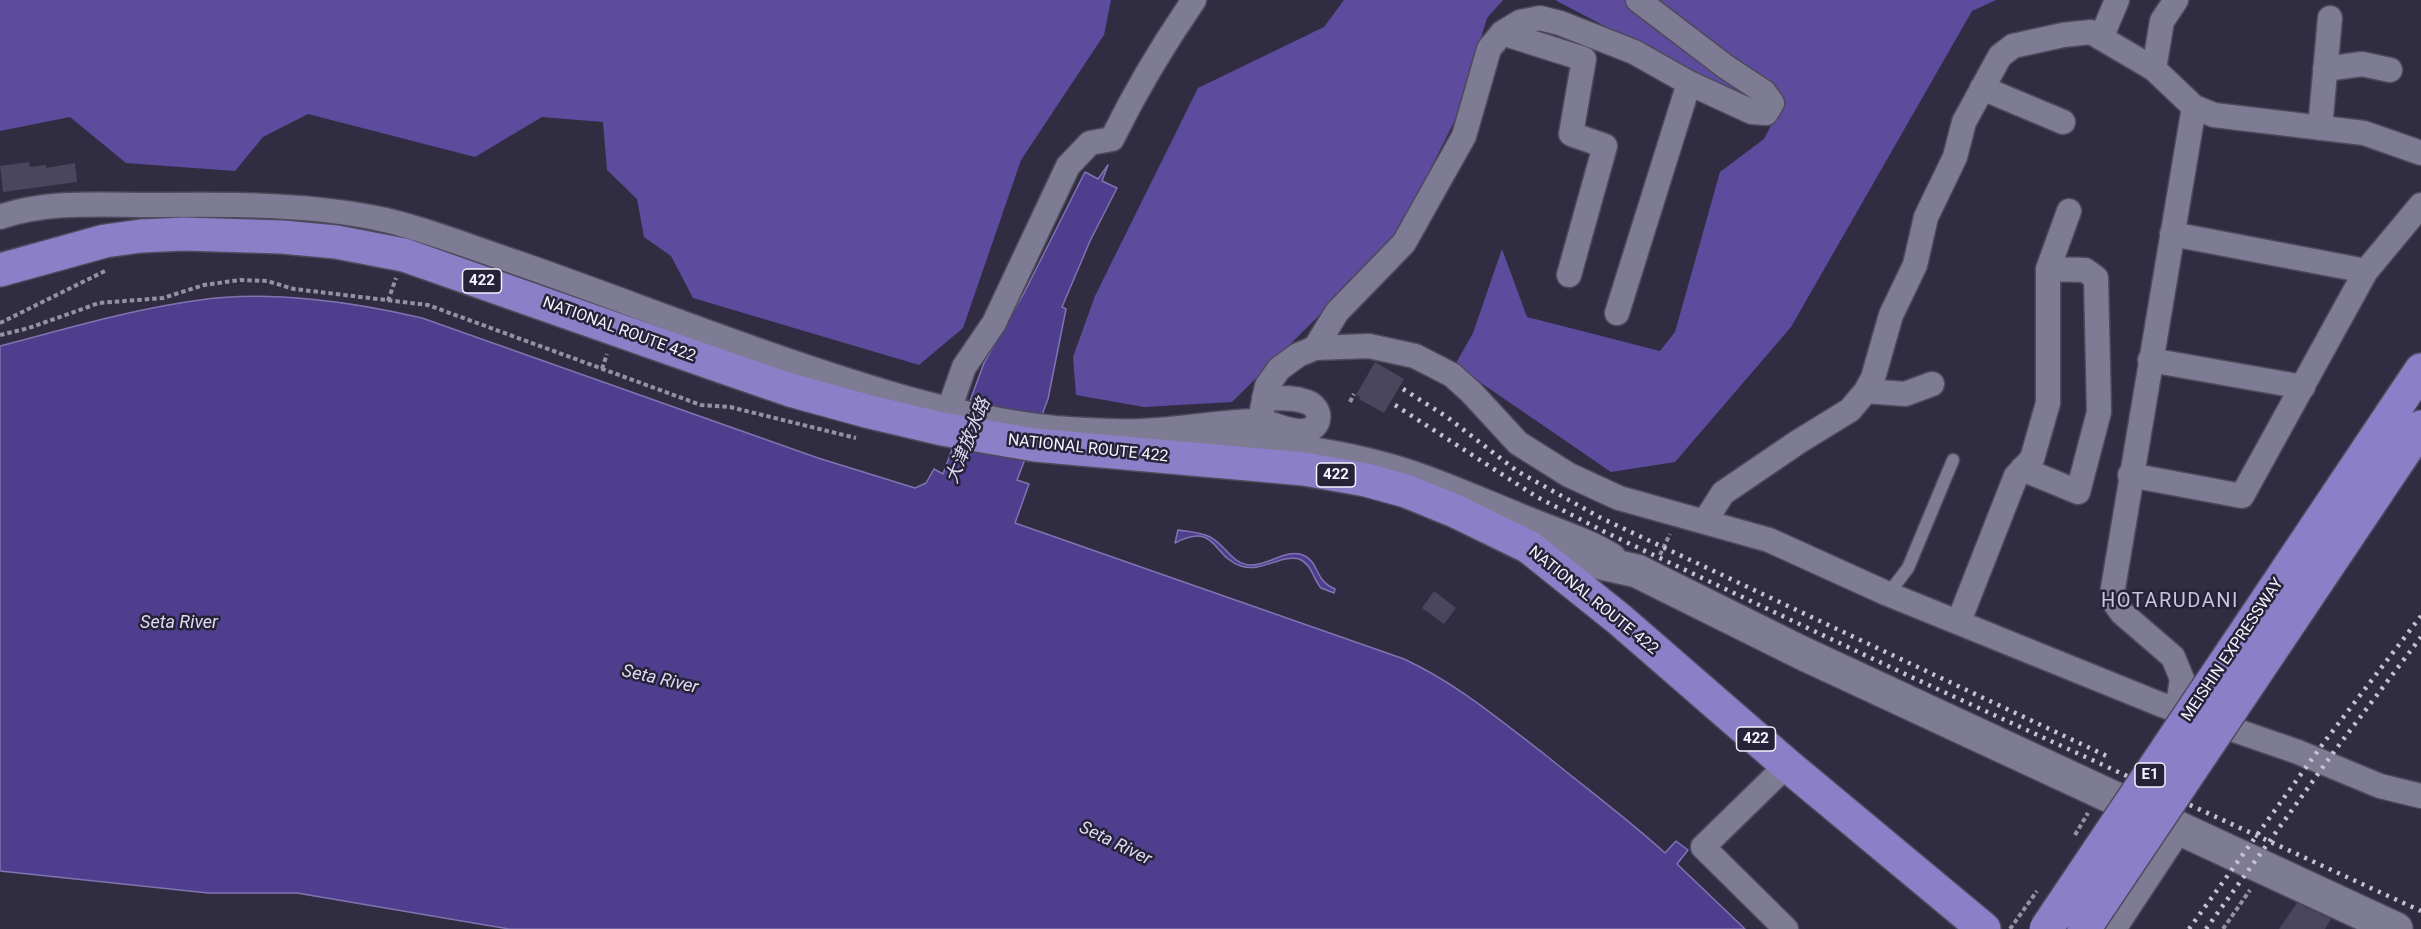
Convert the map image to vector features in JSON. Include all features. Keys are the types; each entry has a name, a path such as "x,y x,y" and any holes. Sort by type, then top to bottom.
{"highway":[{"name":"NATIONAL ROUTE 422","path":"0,270 105,241 141,236 184,234 282,237 336,242 404,255 476,264 790,390 870,412 947,423 1035,445 1130,455 1257,431 1304,469 1366,480 1406,491 1529,547 1618,619 1787,765 1984,929"},
{"name":"MEISHIN EXPRESSWAY","path":"2084,929 2421,370"},
{"name":"MEISHIN EXPRESSWAY","path":"2046,929 2265,630 2421,427"}],"street":[{"path":"1194,0 1160,50 1112,139 1090,143 1068,166 994,322 964,367 947,423 1140,431 1257,431 1423,477 1608,553 1648,564 1802,653 2396,929"},
{"path":"1315,348 1337,312 1404,243 1464,136 1489,49 1502,33 1520,22 1540,18 1560,23 1634,52 1689,83 1752,112 1766,113 1772,103 1764,92 1726,67 1638,0"},
{"path":"2100,38 2117,0"},
{"path":"2154,69 2162,21 2176,0"},
{"path":"2320,128 2330,18"},
{"path":"1697,519 1724,494 1798,442 1850,410 1866,391 1873,378 1891,315 1915,265 1926,217 1955,157 1964,122 2000,56 2013,46 2063,35 2091,32 2154,69 2194,107 2214,115 2364,133 2421,153"},
{"path":"1502,33 1584,59 1572,134 1605,146 1569,275"},
{"path":"2325,69 2362,64 2390,70"},
{"path":"1617,313 1689,83"},
{"path":"1983,88 2063,122"},
{"path":"2177,711 2182,679 2173,657 2122,614 2115,603 2113,588 2115,565 2194,107"},
{"path":"0,217 50,207 121,205 207,204 339,211 387,221 476,264"},
{"path":"2130,476 2242,496 2367,271 2421,205"},
{"path":"1959,621 2016,476 2032,459 2048,403 2048,269 2069,212"},
{"path":"2172,234 2367,271"},
{"path":"2022,470 2078,492 2099,412 2096,279 2085,270 2048,269"},
{"path":"1257,431 1267,386 1280,369 1298,355 1315,348 1370,346 1415,356 1452,375 1518,443 1569,475 1619,498 1769,540 1888,594 2177,711 2298,752 2380,786 2421,796"},
{"path":"2150,360 2303,387"},
{"path":"1866,391 1905,394 1932,384"},
{"path":"1529,547 1648,564"},
{"path":"1786,929 1703,847 1787,765"},
{"path":"2114,929 2180,829"}],"lane":[{"path":"1888,594 1908,568 1953,460"}],"path":[{"path":"0,323 111,268"},
{"path":"0,335 29,328 99,303 163,298 204,285 240,280 267,280 294,289 428,305 701,405 730,407 863,440"},
{"path":"1350,402 1354,394"},
{"path":"1648,564 1670,534 1697,519"},
{"path":"2073,838 2100,792"},
{"path":"2223,929 2265,868"},
{"path":"2010,929 2042,884"}],"shaded area":[{"path":"0,0 1111,0 1104,35 1021,160 963,328 919,365 693,298 671,256 644,237 637,199 607,170 603,122 542,117 475,157 308,114 263,137 235,171 126,163 70,117 0,131"},
{"path":"1344,0 1503,0 1487,18 1458,114 1395,240 1232,402 1144,407 1076,395 1073,357 1095,296 1198,88 1324,27"},
{"path":"1555,0 1996,0 1972,11 1791,327 1675,462 1611,472 1455,365 1473,333 1502,249 1527,317 1660,351 1675,332 1720,172 1764,139 1776,116"}],"water":[{"path":"1108,165 1102,181 1117,188 1090,241 1062,307 1066,309 1048,399 1017,480 1029,484 1015,523 1404,659 1424,669 1496,717 1622,816 1665,853 1676,841 1688,850 1677,864 1745,929 509,929 297,893 208,893 0,871 0,346 124,314 227,297 283,297 368,307 422,318 818,458 915,488 926,483 934,469 943,474 984,363 1024,293 1085,172 1098,179"},
{"path":"1178,530 1198,533 1216,540 1233,558 1244,564 1258,565 1292,554 1305,556 1313,563 1320,577 1335,589 1334,593 1321,588 1310,568 1299,559 1286,559 1249,568 1232,562 1207,538 1189,537 1175,543"}],"building":[{"path":"29,162 30,167 46,165 46,168 75,163 77,182 3,192 0,166"},
{"path":"1375,362 1404,379 1384,413 1356,395"},
{"path":"1434,591 1456,608 1444,624 1422,608"},
{"path":"2297,903 2331,919 2325,929 2279,929"}],"railway":[{"path":"1403,389 1447,417 1517,471 1601,518 2111,758"},
{"path":"1395,405 1537,497 1605,532 1907,675 2421,911"},
{"path":"2189,929 2325,741 2421,616"},
{"path":"2206,929 2336,749 2421,637"}],"district":[{"name":"HOTARUDANI","path":"2170,602"}],"water label":[{"name":"大津放水路","path":"969,441"},
{"name":"Seta River","path":"179,623"},
{"name":"Seta River","path":"660,680"},
{"name":"Seta River","path":"1115,844"}]}
